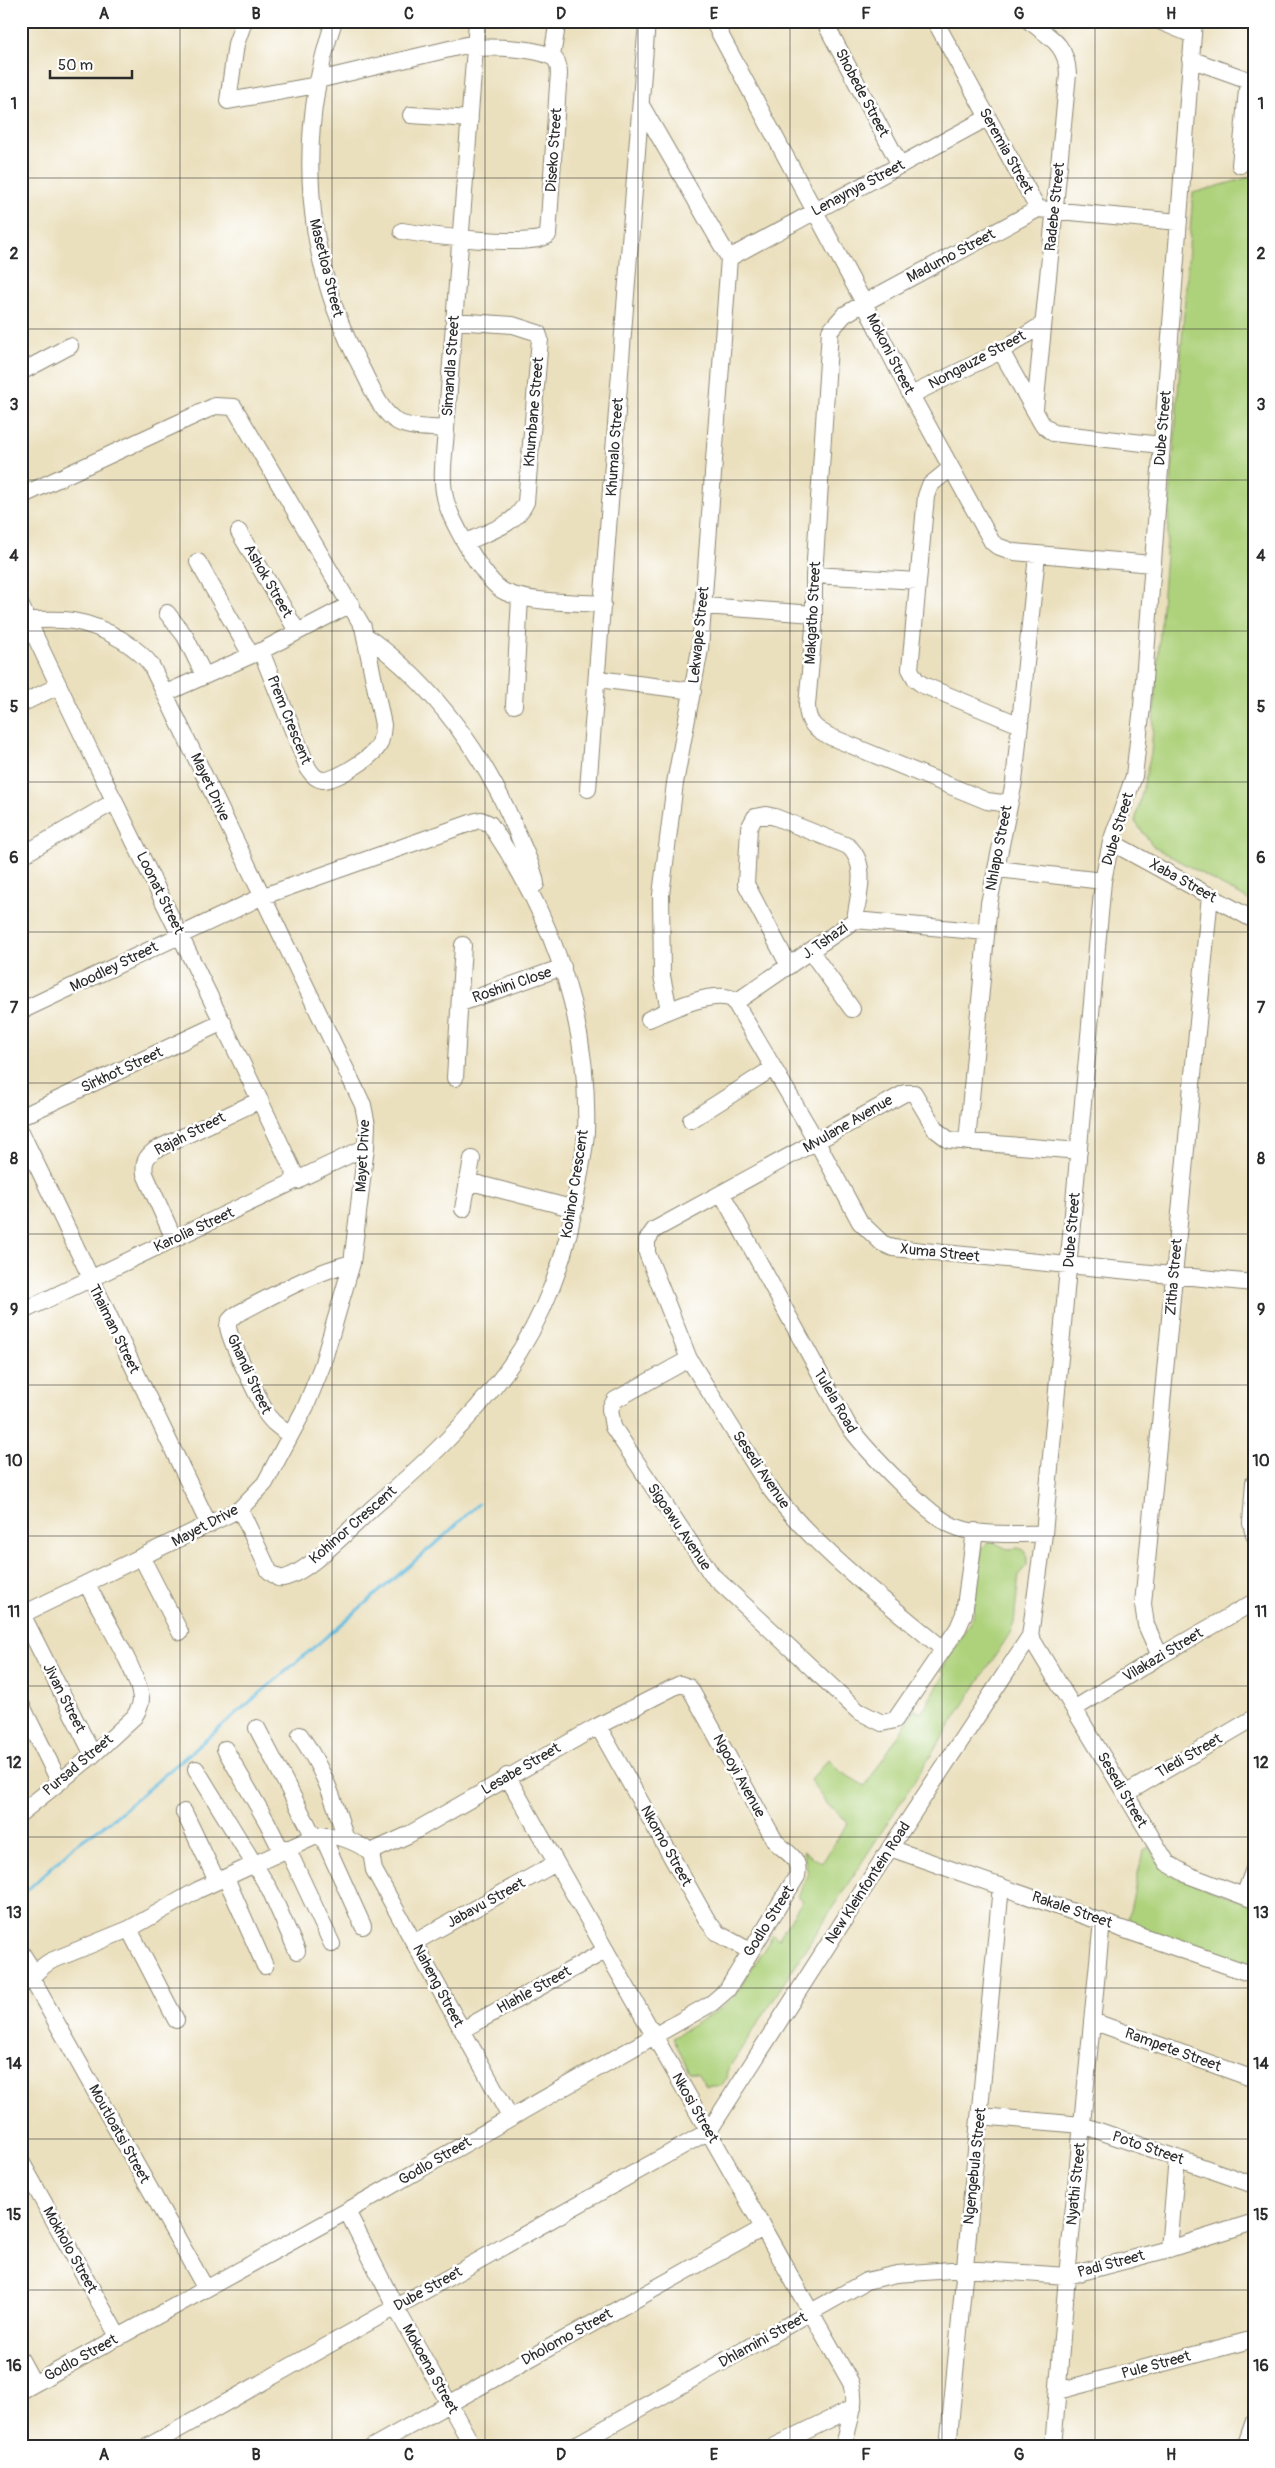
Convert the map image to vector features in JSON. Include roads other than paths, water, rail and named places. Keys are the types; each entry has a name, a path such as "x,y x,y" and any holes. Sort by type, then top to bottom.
{"street":[{"path":"244,21 236,44 228,101 475,45 540,52 552,56 557,26 561,21"},
{"name":"Masetloa Street","path":"334,21 318,82 311,126 310,196 318,249 339,321 375,394 392,418 407,424 446,429"},
{"name":"Simandla Street","path":"477,21 446,429 443,486 445,497 466,542 487,576 504,592 520,598 603,604"},
{"name":"Khumalo Street","path":"588,789 598,679 647,21"},
{"name":"Mokoni Street","path":"713,21 864,302 911,395 992,542 1004,549 1037,555 1152,564"},
{"name":"Shobede Street","path":"824,21 900,165"},
{"name":"Seremia Street","path":"935,21 1038,209 1179,222"},
{"name":"Radebe Street","path":"1029,21 1056,42 1062,49 1067,63 1067,98 1035,409"},
{"path":"1159,21 1193,28"},
{"name":"Dube Street","path":"1030,1636 1044,1534 1103,881 1111,842 1130,792 1142,707 1193,28"},
{"name":"Diseko Street","path":"462,238 532,242 545,239 548,235 559,70 552,56"},
{"path":"1190,59 1251,80 1240,165"},
{"path":"640,105 729,258"},
{"path":"411,115 470,119"},
{"name":"Lenaynya Street","path":"729,258 987,118"},
{"name":"Madumo Street","path":"864,302 1038,209"},
{"path":"402,231 462,238"},
{"name":"Lekwape Street","path":"669,1010 662,976 662,895 675,783 693,691 704,606 729,258"},
{"name":"Makgatho Street","path":"864,302 836,322 829,337 807,714 813,726 831,737 987,801 1002,803 1009,800"},
{"name":"Khumbane Street","path":"454,321 521,326 538,333 540,339 526,502 518,517 466,542"},
{"name":"Nongauze Street","path":"911,395 1001,350 1043,324"},
{"path":"21,372 70,346"},
{"path":"1001,350 1042,424 1053,433 1161,445"},
{"name":"Prem Crescent","path":"21,496 210,408 228,405 238,411 351,604 366,636 383,725 382,738 371,754 351,768 326,780 314,777 308,768 256,653"},
{"path":"951,468 930,485 926,496 910,656 912,675 923,685 1020,724"},
{"name":"Ashok Street","path":"239,532 297,631"},
{"name":"Nhlapo Street","path":"967,1142 986,932 992,887 1014,782 1037,555"},
{"path":"198,562 256,653"},
{"path":"814,575 918,581"},
{"path":"514,705 520,598"},
{"name":"Ashok Street","path":"166,693 256,653 351,604"},
{"path":"704,606 814,614"},
{"path":"167,613 184,636 204,676"},
{"name":"Loonat Street","path":"24,616 224,1022 298,1181"},
{"name":"Mayet Drive","path":"22,1614 209,1526 240,1509 266,1483 316,1384 352,1263 367,1126 363,1105 261,897 166,693 146,657 102,628 75,620 24,616"},
{"path":"366,636 393,656 424,685 449,716 494,784 511,817 535,878 538,904"},
{"path":"598,679 693,691"},
{"path":"21,704 58,686"},
{"path":"21,856 115,801"},
{"path":"789,966 746,884 749,828 755,817 775,817 848,846 855,852 859,860 861,873 855,920"},
{"name":"Kohinor Crescent","path":"240,1509 269,1571 278,1578 286,1579 315,1560 416,1472 471,1417 506,1372 541,1312 559,1265 575,1209 586,1134 580,1037 563,967 538,904 523,875 490,824 481,820 261,897"},
{"name":"Xaba Street","path":"1111,842 1254,920"},
{"path":"997,869 1103,881"},
{"name":"Zitha Street","path":"1160,1656 1146,1625 1143,1604 1210,895"},
{"name":"Moodley Street","path":"21,1012 180,934 261,897"},
{"name":"J. Tshazi","path":"736,1002 855,920 986,932"},
{"name":"Roshini Close","path":"455,1078 464,945"},
{"path":"810,952 852,1009"},
{"name":"Roshini Close","path":"461,1003 563,967"},
{"path":"649,1019 669,1010 716,997 728,997 736,1002"},
{"name":"Xuma Street","path":"736,1002 817,1142 860,1222 882,1243 893,1248 914,1251 1254,1283"},
{"name":"Sirkhot Street","path":"21,1117 224,1022"},
{"path":"691,1120 774,1068"},
{"name":"Mvulane Avenue","path":"654,1271 646,1246 654,1230 817,1142 898,1095 910,1092 918,1098 936,1130 943,1137 955,1142 1079,1151"},
{"name":"Rajah Street","path":"174,1239 145,1174 144,1166 147,1157 155,1150 260,1100"},
{"name":"Thaiman Street","path":"21,1132 209,1526"},
{"name":"Karolia Street","path":"21,1312 366,1147"},
{"path":"463,1209 472,1159"},
{"path":"467,1181 575,1209"},
{"name":"Tulela Road","path":"722,1194 858,1440 926,1507 945,1522 955,1527 976,1531 1044,1534"},
{"name":"Ghandi Street","path":"290,1436 273,1422 267,1414 234,1344 228,1328 229,1322 236,1314 308,1278 331,1268 352,1263"},
{"name":"Sesedi Avenue","path":"654,1271 689,1359 782,1506 853,1574 943,1649"},
{"name":"Sigoawu Avenue","path":"689,1359 614,1400 610,1408 612,1427 712,1575 858,1710 877,1722 891,1723 901,1713 943,1649"},
{"path":"1254,1482 1251,1522 1254,1535"},
{"path":"943,1649 958,1628 964,1614 976,1531"},
{"path":"142,1558 180,1632"},
{"name":"Pursad Street","path":"21,1813 92,1755 134,1717 139,1709 139,1689 87,1584"},
{"name":"Vilakazi Street","path":"1074,1709 1160,1656 1254,1602"},
{"name":"Jivan Street","path":"22,1614 92,1755"},
{"name":"Sesedi Street","path":"1030,1636 1160,1854 1171,1866 1188,1875 1249,1898"},
{"name":"New Kleinfontein Road","path":"709,2131 890,1848 1030,1636"},
{"name":"Ngooyi Avenue","path":"672,1686 685,1684 692,1692 775,1841 796,1859 799,1870 797,1876"},
{"name":"Lesabe Street","path":"371,1852 408,1835 507,1776 672,1686"},
{"path":"21,1704 59,1781"},
{"name":"Tledi Street","path":"1125,1794 1254,1718"},
{"name":"Nkomo Street","path":"598,1726 707,1920 717,1933 750,1951"},
{"path":"258,1728 318,1836 363,1926"},
{"path":"300,1735 324,1774 345,1838"},
{"path":"225,1749 284,1849 332,1944"},
{"path":"196,1769 270,1890 297,1952"},
{"name":"Nkosi Street","path":"507,1776 851,2383 854,2396 853,2408 844,2447"},
{"path":"184,1812 222,1879 265,1966"},
{"path":"21,1952 29,1979 50,1961 129,1929 222,1879 284,1849 318,1836 345,1838 371,1852"},
{"name":"Rakale Street","path":"890,1848 1102,1920 1254,1976"},
{"name":"Naheng Street","path":"371,1852 374,1870 510,2117"},
{"name":"Jabavu Street","path":"415,1942 556,1863"},
{"path":"1249,1898 1254,1870"},
{"name":"Godlo Street","path":"28,2387 347,2211 718,2000 797,1876"},
{"name":"Ngengebula Street","path":"948,2447 1001,1886"},
{"name":"Nyathi Street","path":"1053,2447 1067,2276 1102,1920"},
{"path":"129,1929 176,2020"},
{"name":"Hlahle Street","path":"462,2030 605,1951"},
{"name":"Moutloatsi Street","path":"29,1979 206,2289"},
{"name":"Rampete Street","path":"1092,2021 1254,2080"},
{"name":"Poto Street","path":"980,2116 1082,2124 1254,2185"},
{"name":"Dube Street","path":"147,2447 709,2131"},
{"path":"1169,2249 1177,2158"},
{"name":"Mokholo Street","path":"21,2162 119,2338"},
{"name":"Mokoena Street","path":"347,2211 396,2308 473,2447"},
{"name":"Padi Street","path":"965,2269 1067,2276 1169,2249 1254,2222"},
{"name":"Dholomo Street","path":"372,2447 763,2228"},
{"name":"Dhlamini Street","path":"572,2447 866,2281 881,2276 926,2270 965,2269"},
{"name":"Pule Street","path":"1058,2390 1254,2339"},
{"path":"21,2360 28,2387"},
{"path":"773,2447 853,2408"},
{"path":"1245,2447 1254,2421"}],"waterway":[{"path":"21,1896 74,1846 114,1818 443,1537 478,1504"}]}
